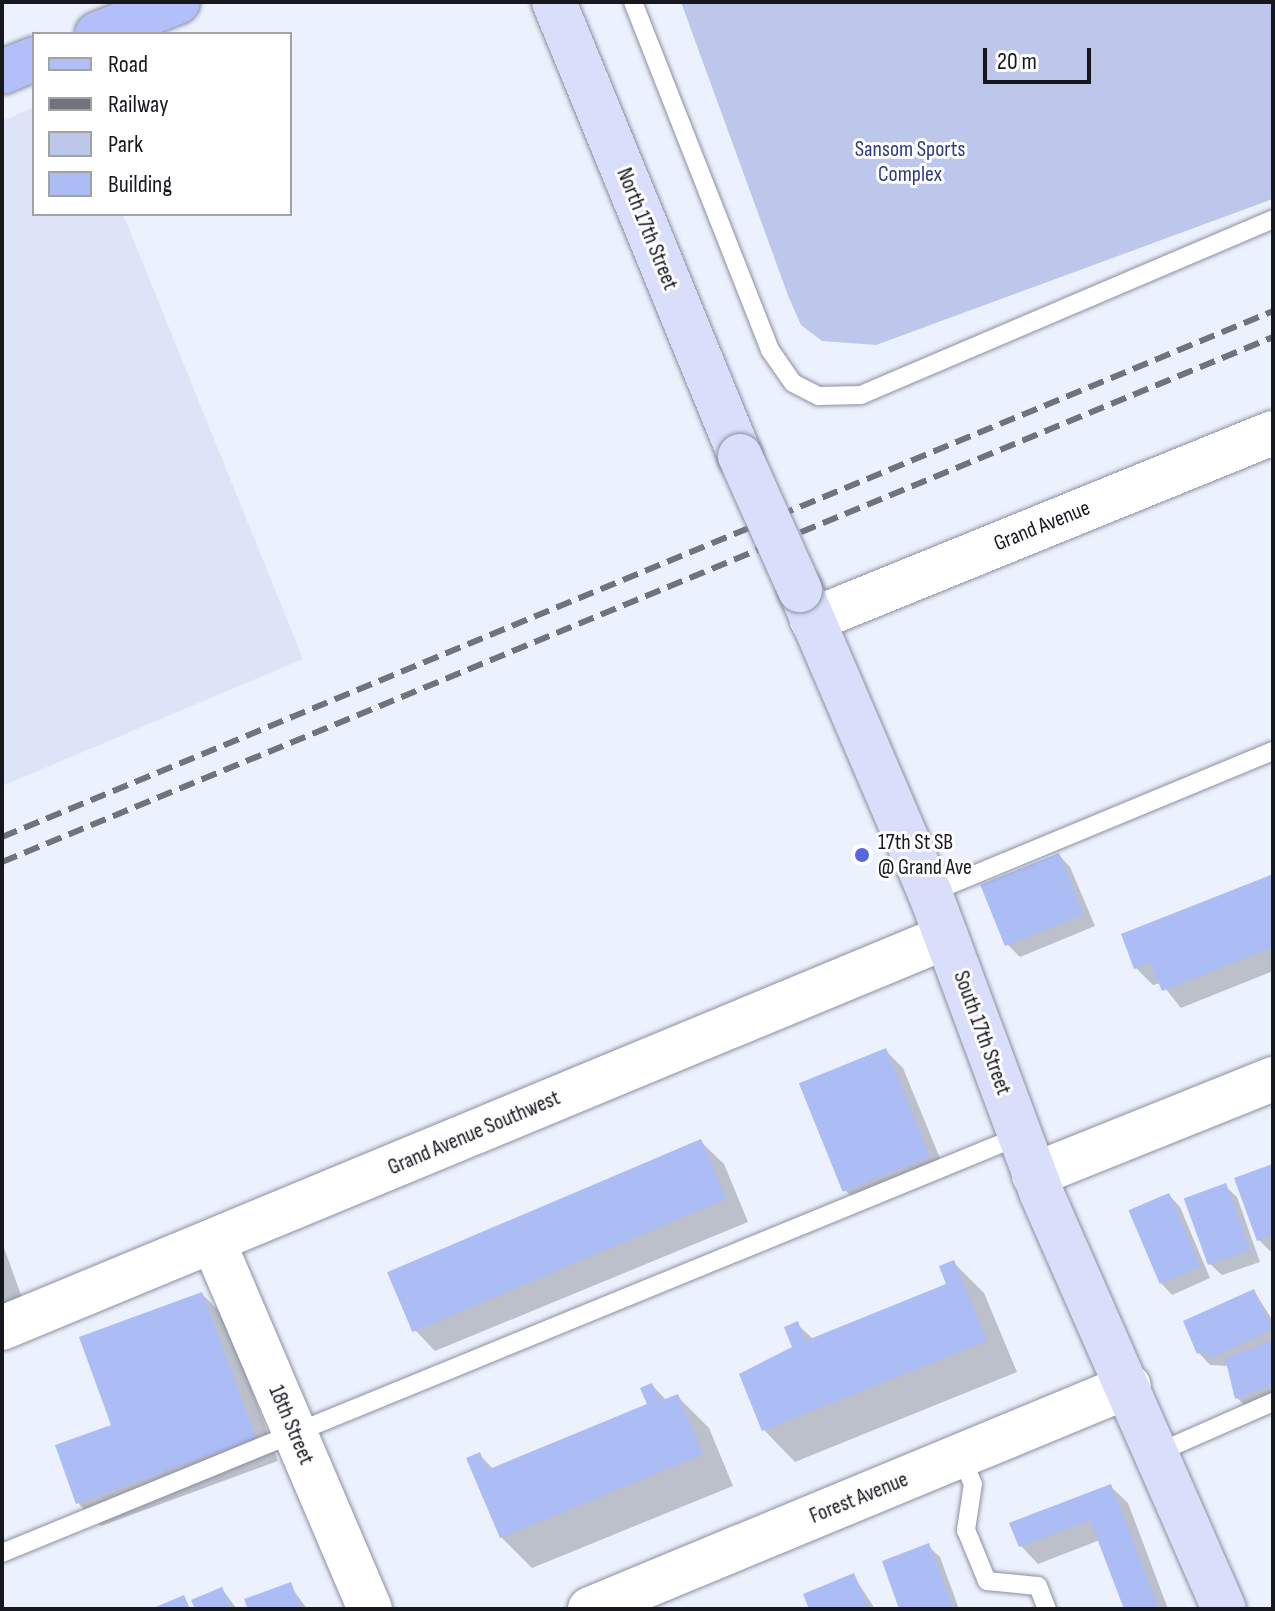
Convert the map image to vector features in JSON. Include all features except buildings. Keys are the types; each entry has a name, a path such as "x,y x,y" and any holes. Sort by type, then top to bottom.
{"main road":[{"path":"102,32 178,2"},
{"name":"North 17th Street","path":"554,2 740,456"},
{"path":"2,72 32,60"},
{"name":"South 17th Street","path":"740,456 930,893 1027,1156 1224,1609"}],"street":[{"name":"Grand Avenue","path":"806,605 1273,433"},
{"name":"Grand Avenue Southwest","path":"2,1328 946,937"},
{"path":"1027,1156 1273,1079"},
{"name":"18th Street","path":"213,1241 370,1609"},
{"name":"Forest Avenue","path":"590,1609 1129,1386"}],"lane":[{"path":"633,2 770,350 793,383 819,396 861,395 1273,219"},
{"path":"930,893 1273,751"},
{"path":"2,1553 294,1431 1027,1156"},
{"path":"1157,1453 1273,1402"},
{"path":"961,1455 973,1484 966,1530 987,1581 1038,1586 1047,1609"}],"shaded area":[{"path":"32,108 32,216 124,216 303,659 2,786 2,121"}],"green space":[{"name":"Sansom Sports Complex","path":"681,2 1273,2 1273,199 876,345 822,341 801,325 789,298"}],"railway":[{"path":"2,837 1273,311"},
{"path":"2,862 1273,337"}],"place":[{"name":"17th St SB @ Grand Ave","path":"862,855"}]}
